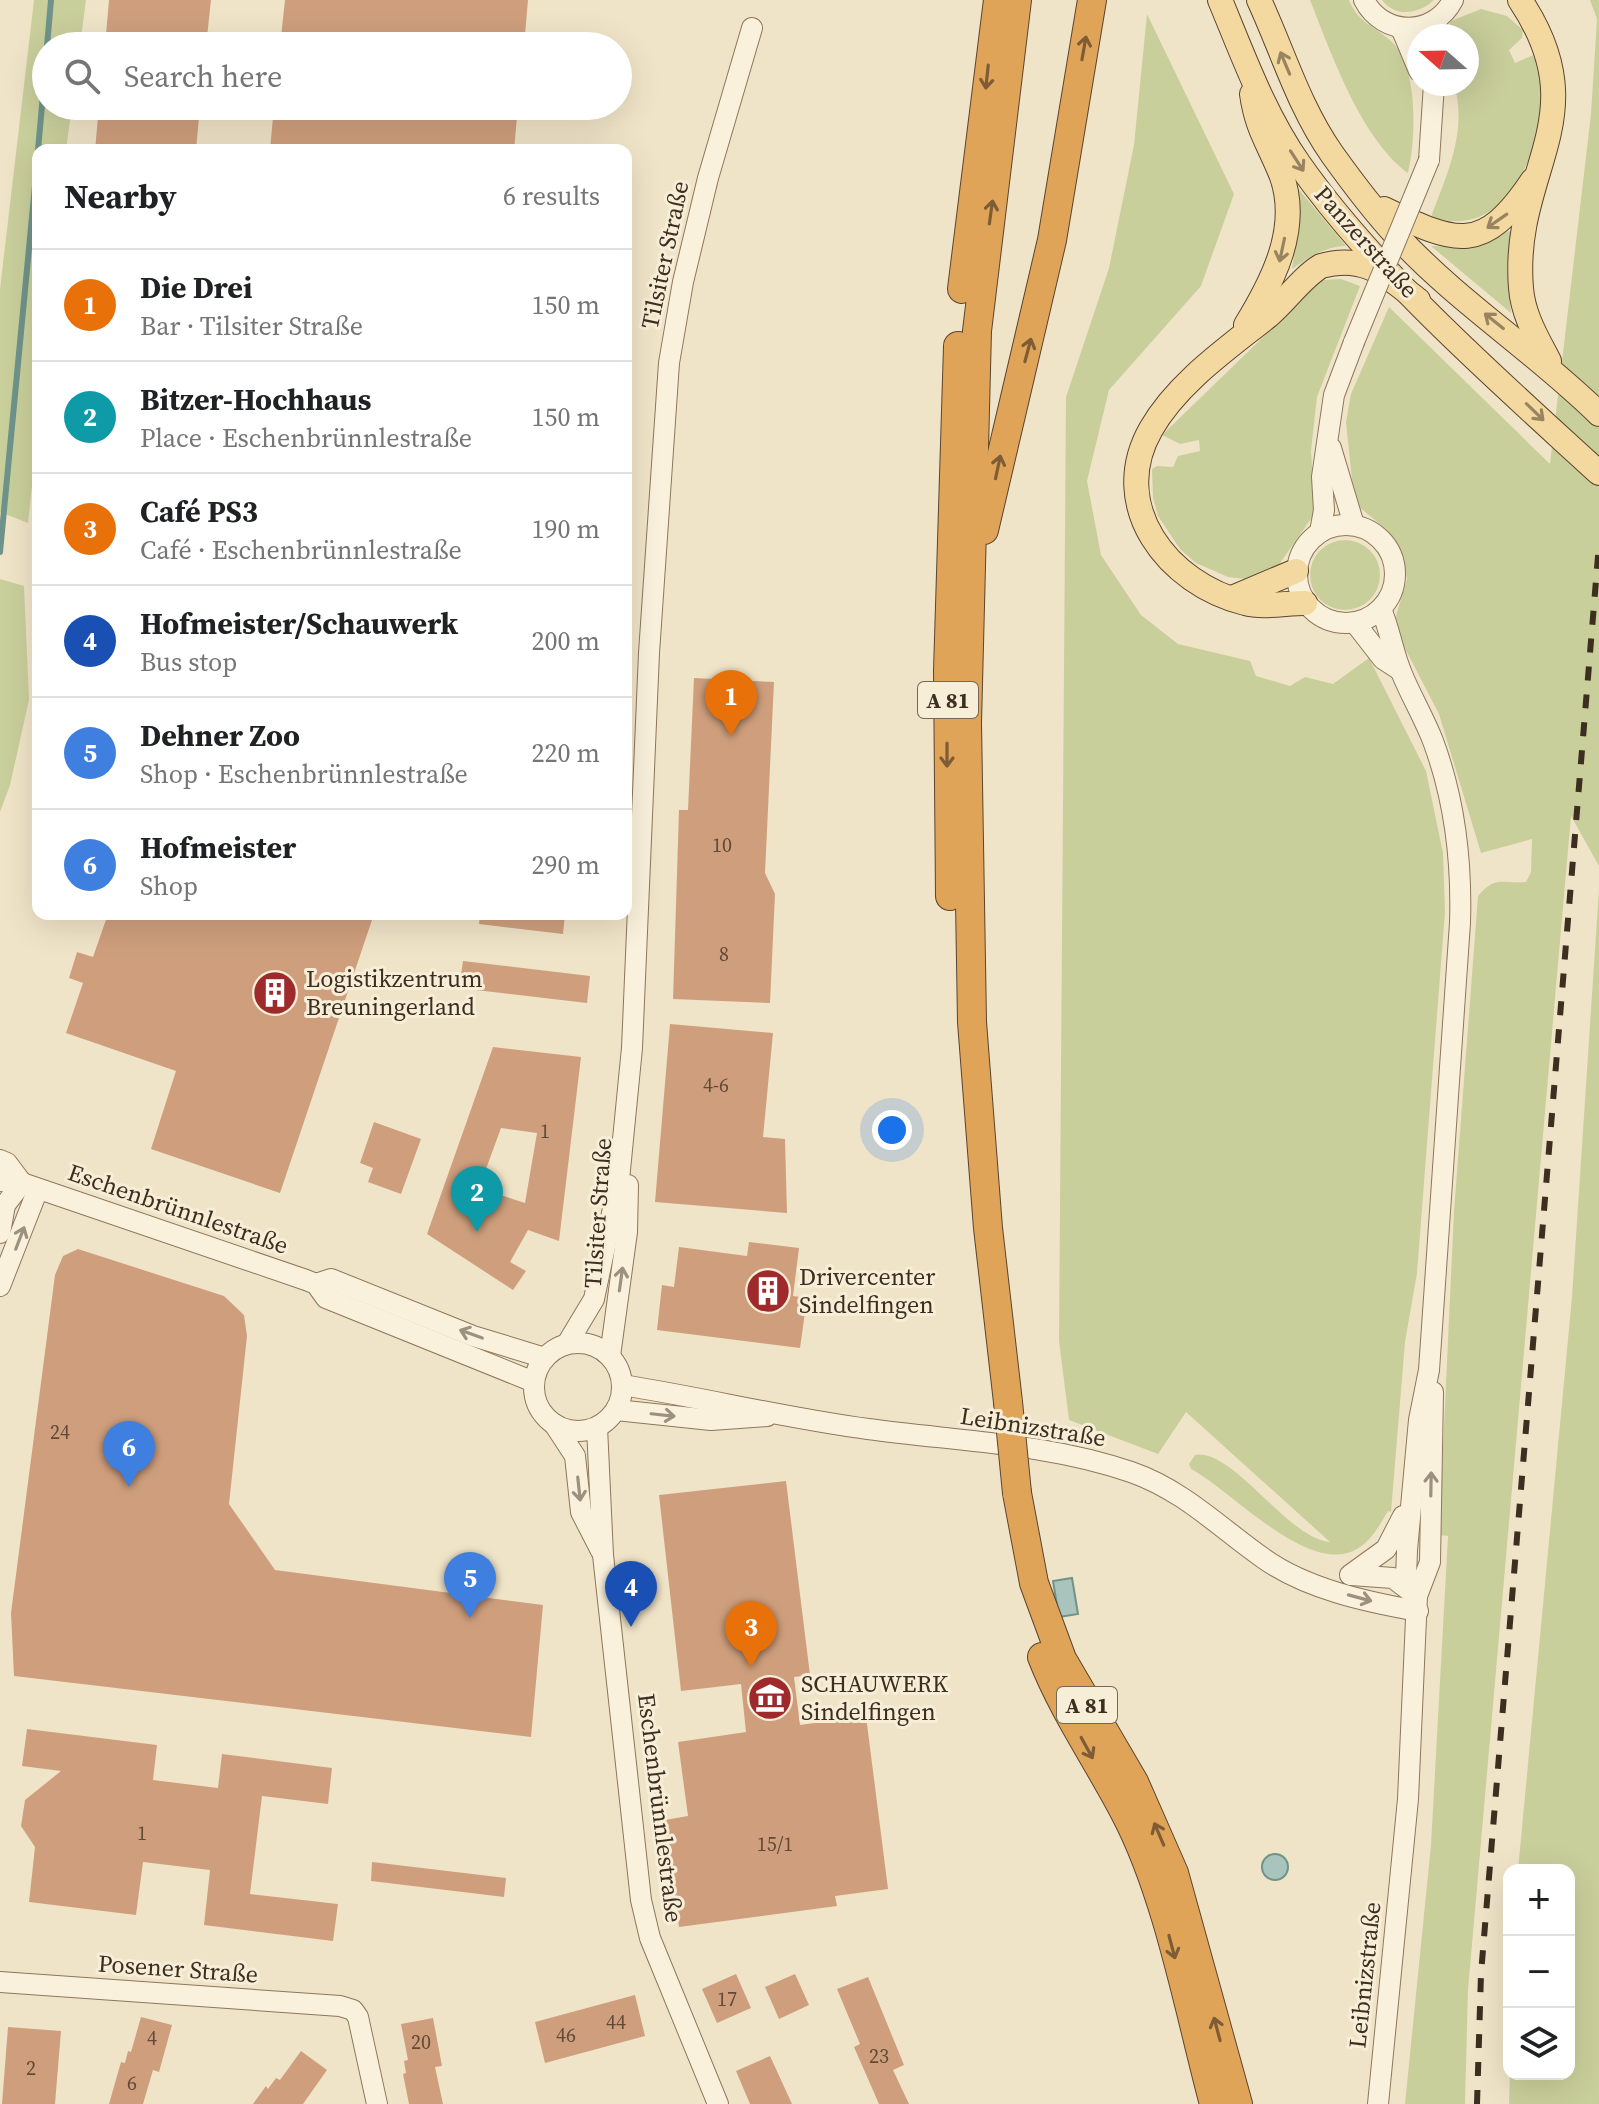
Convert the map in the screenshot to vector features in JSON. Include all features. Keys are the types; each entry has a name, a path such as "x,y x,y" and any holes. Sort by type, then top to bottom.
{"highway":[{"name":"A 81","path":"998,0 958,328 947,755 954,1009 1000,1401"},
{"name":"A 81","path":"1017,0 977,331 970,598 968,861 972,1022 1008,1492 1006,1540 1033,1634 1066,1708 1125,1813 1139,1847 1165,1922 1214,2104"},
{"path":"970,598 1052,240 1092,0"},
{"name":"A 81","path":"1008,1492 1034,1583 1062,1659 1134,1782 1162,1837 1185,1907 1238,2104"}],"main road":[{"name":"Panzerstraße","path":"1220,0 1248,67 1297,162 1337,214 1418,300 1599,473"},
{"path":"1259,0 1296,90 1331,152 1368,201 1397,236 1446,282 1554,370 1599,414"},
{"path":"1502,0 1528,9 1554,48 1562,83 1560,116 1526,233 1521,288 1525,310 1554,370"},
{"path":"1239,338 1268,288 1280,260 1286,220 1281,176 1257,126 1248,67"},
{"path":"1368,201 1444,236 1475,235 1500,222 1514,209 1545,161"},
{"path":"1305,603 1253,605 1189,578 1165,558 1141,517 1136,482 1139,456 1161,413 1239,338 1271,314 1313,271 1336,262 1357,263 1377,271 1418,300"},
{"path":"1232,598 1296,571"}],"street":[{"path":"1364,0 1377,18 1407,28"},
{"path":"1436,24 1453,0"},
{"name":"Tilsiter Straße","path":"567,1344 588,1313 603,1266 619,1180 630,1073 641,898 649,653 669,363 683,282 708,178 752,28"},
{"path":"1401,28 1407,42"},
{"path":"1427,96 1433,113"},
{"path":"1320,532 1324,510 1322,477 1334,395 1429,160 1434,96"},
{"path":"1329,444 1354,525"},
{"path":"1338,525 1354,525 1374,533 1393,559 1393,591 1381,609 1355,623 1334,623 1318,616 1305,603 1298,588 1296,571 1300,555 1320,532 1338,525"},
{"path":"1381,609 1400,670 1424,718 1443,772 1453,809 1460,871 1460,923 1429,1370 1415,1470 1406,1578 1417,1604"},
{"path":"1355,623 1383,659 1400,670"},
{"name":"Tilsiter Straße","path":"610,1356 627,1232 630,1073"},
{"name":"Eschenbrünnlestraße","path":"0,1160 30,1186"},
{"name":"Eschenbrünnlestraße","path":"0,1181 30,1186 316,1284 326,1298 534,1382"},
{"path":"0,1233 5,1205 30,1186"},
{"path":"0,1286 30,1186"},
{"name":"Eschenbrünnlestraße","path":"316,1284 331,1279 473,1336 545,1358"},
{"path":"567,1344 590,1344 610,1356 622,1385 616,1410 597,1427 575,1431 554,1424 538,1406 534,1382 545,1358 567,1344"},
{"path":"1417,1604 1430,1562 1434,1403 1429,1370"},
{"name":"Leibnizstraße","path":"622,1385 715,1399 771,1415 1049,1452 1133,1473 1167,1488 1213,1518 1264,1560 1351,1596 1417,1604"},
{"name":"Leibnizstraße","path":"616,1410 711,1420 771,1415"},
{"name":"Eschenbrünnlestraße","path":"554,1424 575,1456 581,1512 603,1555"},
{"name":"Eschenbrünnlestraße","path":"597,1427 603,1555 641,1900 650,1938 718,2104"},
{"path":"1350,1575 1377,1558 1393,1540 1415,1470"},
{"name":"Leibnizstraße","path":"1304,1578 1350,1575 1393,1578 1417,1604 1408,1799 1378,2104"},
{"name":"Posener Straße","path":"0,1982 333,2005 353,2010 361,2030 377,2104"}],"green space":[{"path":"34,0 86,0 82,32 32,32 32,120 70,120 67,144 32,144 32,485 28,523 0,512 0,289"},
{"path":"1310,0 1349,0 1362,19 1392,42 1401,54 1407,69 1407,96 1412,96 1413,106 1413,143 1408,173 1376,139 1338,69"},
{"path":"1382,0 1434,0 1415,11 1401,12"},
{"path":"1590,0 1599,0 1599,866 1571,816 1468,1990 1465,2104 1405,2104 1431,1845 1448,1536 1439,1535 1454,1211 1478,896 1495,883 1526,882 1531,872 1532,839 1481,853 1439,714 1398,635 1395,619 1407,579 1401,550 1386,529 1359,507 1352,480 1346,422 1351,394 1389,307 1550,464 1591,114 1597,19"},
{"path":"1481,9 1507,16 1523,30 1522,38 1509,50 1515,63 1538,53 1544,90 1535,140 1515,186 1500,204 1481,216 1458,221 1431,217 1454,152 1459,118 1457,96 1479,96 1479,24 1449,24"},
{"path":"1147,14 1234,194 1201,286 1109,390 1087,481 1101,555 1141,615 1178,644 1250,661 1256,676 1290,686 1305,677 1333,684 1369,658 1426,771 1443,853 1445,912 1417,1273 1405,1342 1391,1512 1388,1511 1362,1546 1338,1554 1316,1551 1294,1542 1191,1469 1189,1464 1195,1455 1210,1457 1226,1465 1297,1526 1314,1537 1330,1542 1186,1412 1158,1454 1069,1420 1059,1341 1066,397 1109,268 1134,145"},
{"path":"1296,186 1346,246 1324,251 1292,269 1298,226"},
{"path":"1509,231 1512,234 1507,267 1511,313 1431,246 1470,247"},
{"path":"1341,279 1360,286 1317,397 1311,451 1315,513 1276,569 1265,576 1245,579 1228,577 1196,563 1180,549 1158,516 1153,498 1152,469 1157,466 1173,467 1178,456 1200,451 1199,440 1180,444 1162,435 1322,280"},
{"path":"1352,540 1374,555 1380,575 1378,589 1370,600 1359,608 1338,610 1320,600 1312,589 1310,568 1320,550 1331,542"},
{"path":"0,579 24,586 29,700 10,785 0,812"},
{"path":"1599,889 1599,2104 1509,2104 1510,2080 1575,2080 1575,1864 1519,1864 1572,1297"}],"water":[{"path":"1072,1578 1078,1614 1059,1617 1053,1581"},
{"path":"1275,1854 1284,1858 1288,1867 1284,1876 1275,1880 1266,1876 1262,1867 1266,1858"}],"building":[{"path":"109,0 211,0 208,32 106,32"},
{"path":"285,0 528,0 525,32 282,32"},
{"path":"98,120 199,120 197,144 96,144"},
{"path":"273,120 517,120 515,144 271,144"},
{"path":"694,678 774,682 765,873 775,894 770,1003 673,999 679,810 688,810"},
{"name":"Logistikzentrum Breuningerland","path":"106,920 372,920 280,1193 151,1149 176,1071 66,1033 83,983 69,978 77,952 93,957"},
{"path":"479,920 564,920 563,934 479,924"},
{"path":"463,961 590,976 587,1003 459,988"},
{"path":"670,1024 773,1033 763,1137 785,1139 787,1213 655,1202"},
{"path":"493,1047 581,1057 559,1241 528,1230 510,1262 526,1271 513,1290 427,1234","holes":["501,1128 537,1133 525,1203 479,1188"]},
{"path":"374,1122 421,1139 401,1194 368,1182 373,1168 360,1163"},
{"name":"Drivercenter Sindelfingen","path":"749,1242 799,1248 793,1296 807,1298 800,1348 657,1330 662,1285 674,1287 679,1247 747,1256"},
{"path":"78,1249 224,1296 244,1315 247,1336 229,1504 275,1570 543,1605 531,1737 14,1676 11,1613 55,1275 63,1256"},
{"path":"786,1481 810,1675 794,1677 800,1725 866,1716 888,1889 835,1896 837,1906 679,1927 665,1820 688,1816 678,1742 746,1732 741,1684 681,1691 659,1495"},
{"path":"27,1729 157,1745 153,1780 218,1788 222,1754 332,1768 328,1804 262,1796 250,1894 338,1904 333,1941 204,1925 210,1870 143,1862 136,1915 29,1902 35,1847 21,1826 25,1800 61,1771 22,1766"},
{"path":"372,1862 506,1878 504,1897 371,1881"},
{"path":"736,1974 751,2008 717,2023 702,1989"},
{"path":"795,1974 809,2005 779,2019 765,1987"},
{"path":"868,1977 904,2065 893,2070 909,2104 879,2104 854,2047 860,2044 837,1989"},
{"path":"635,1995 645,2036 545,2063 535,2022"},
{"path":"141,2017 172,2025 159,2072 153,2070 143,2104 109,2104 121,2062 125,2063 128,2051 131,2052"},
{"path":"433,2018 442,2066 435,2067 443,2104 409,2104 403,2074 406,2073 404,2061 408,2060 401,2024"},
{"path":"8,2027 61,2031 55,2104 2,2104"},
{"path":"301,2051 327,2070 303,2104 253,2104 266,2086 268,2089 276,2078 280,2080"},
{"path":"770,2056 792,2104 750,2104 736,2071"}],"waterway":[{"path":"48,32 51,0"},
{"path":"39,144 41,120"},
{"path":"0,552 32,217"}],"railway":[{"path":"1477,2104 1481,1974 1599,544"}],"place":[{"name":"Die Drei","path":"731,736"},
{"name":"Logistikzentrum Breuningerland","path":"275,993"},
{"name":"Bitzer-Hochhaus","path":"477,1232"},
{"name":"Drivercenter Sindelfingen","path":"768,1291"},
{"name":"Hofmeister","path":"129,1487"},
{"name":"Dehner Zoo","path":"470,1618"},
{"name":"Hofmeister/Schauwerk","path":"631,1627"},
{"name":"Café PS3","path":"751,1667"},
{"name":"SCHAUWERK Sindelfingen","path":"770,1698"}]}
